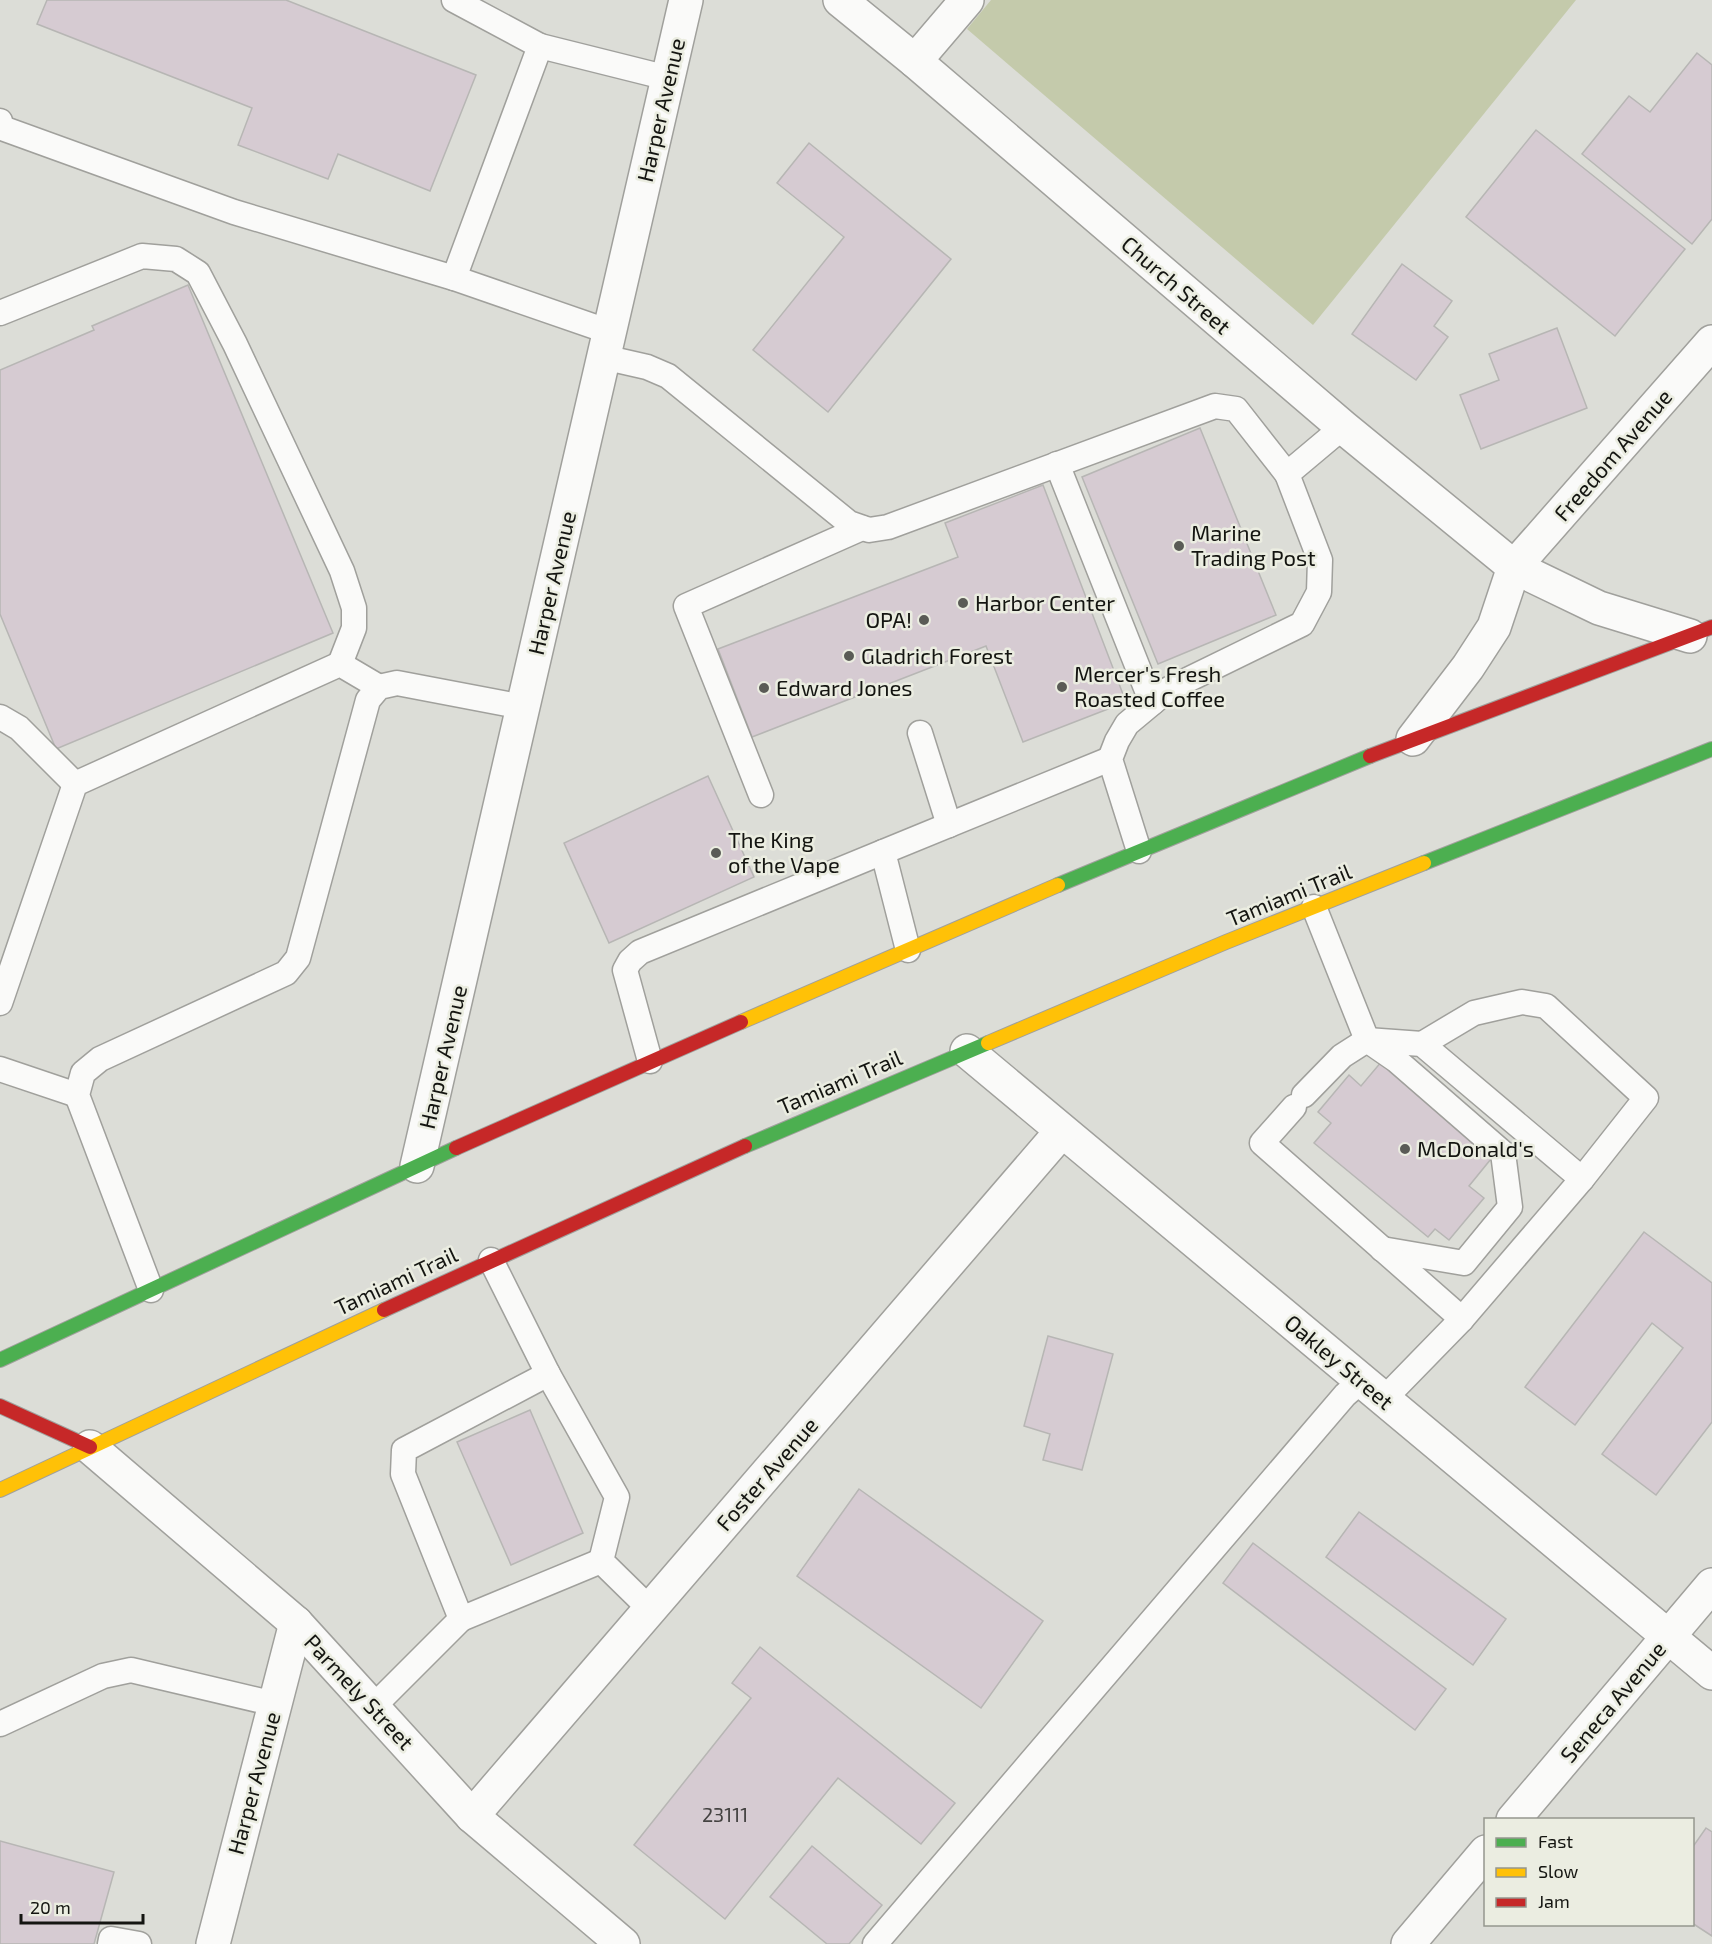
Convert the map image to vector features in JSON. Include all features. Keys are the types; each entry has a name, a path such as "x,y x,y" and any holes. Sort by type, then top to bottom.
{"main road":[{"path":"0,1360 417,1166 650,1061 1139,851 1413,739 1701,632"},
{"name":"Tamiami Trail","path":"0,1490 491,1260 719,1157 966,1051 1314,907 1712,749"},
{"path":"0,1406 90,1447"}],"street":[{"name":"Harper Avenue","path":"417,1166 686,0"},
{"name":"Church Street","path":"840,0 915,61 1343,427 1514,567 1599,608 1701,632"},
{"path":"915,61 967,0"},
{"name":"Freedom Avenue","path":"1514,567 1712,342"},
{"path":"1413,739 1468,667 1494,627 1514,567"},
{"name":"Oakley Street","path":"966,1051 1712,1673"},
{"name":"Foster Avenue","path":"472,1815 1061,1132"},
{"name":"Parmely Street","path":"90,1447 296,1623 472,1815 623,1944"},
{"name":"Seneca Avenue","path":"1515,1818 1712,1585"},
{"name":"Harper Avenue","path":"213,1944 296,1623"},
{"path":"1408,1944 1484,1853"}],"lane":[{"path":"454,0 540,46 668,78"},
{"path":"454,278 540,46"},
{"path":"0,121 2,128 234,212 454,278 607,345 668,376 849,523 869,530 888,527 1215,406 1236,408 1287,474 1320,560 1319,592 1302,624 1169,689 1127,724 1110,759 1139,851"},
{"path":"0,313 142,256 177,259 198,273 235,344 342,571 354,608 354,628 340,664 75,784 0,1003"},
{"path":"1287,474 1343,427"},
{"path":"1057,465 1152,704"},
{"path":"761,795 686,606 862,528"},
{"path":"340,664 379,687"},
{"path":"151,1290 77,1095 83,1073 100,1059 286,973 298,958 369,700 379,687 397,683 523,707"},
{"path":"0,717 20,728 75,784"},
{"path":"920,734 949,825"},
{"path":"650,1061 625,970 630,961 640,952 1110,759"},
{"path":"884,852 908,950"},
{"path":"1314,907 1367,1040 1396,1060 1503,1153 1510,1207 1464,1263 1382,1249"},
{"path":"875,1944 1345,1395 1373,1390 1462,1319 1582,1179 1646,1098 1546,1006 1522,1002 1474,1013 1422,1044 1367,1040 1342,1056 1262,1143 1462,1319"},
{"path":"1422,1044 1582,1179"},
{"path":"0,1069 77,1095"},
{"path":"491,1260 548,1374 616,1497 601,1561"},
{"path":"461,1619 403,1474 404,1449 548,1374"},
{"path":"601,1561 650,1609"},
{"path":"373,1707 461,1619 601,1561"},
{"path":"0,1724 103,1676 131,1670 275,1704"},
{"path":"110,1944 111,1938 140,1944"}],"green space":[{"path":"991,0 1576,0 1313,325 967,29"}],"building":[{"path":"47,0 286,0 476,75 430,191 338,154 328,179 238,145 252,108 37,24"},
{"path":"1697,53 1712,65 1712,219 1692,244 1582,154 1629,96 1650,112"},
{"path":"1536,130 1685,249 1615,336 1466,217"},
{"path":"809,143 951,259 828,412 753,350 844,237 777,183"},
{"path":"1402,264 1452,301 1434,326 1448,337 1416,380 1352,334"},
{"path":"188,285 333,633 56,749 0,614 0,370 94,330 92,326"},
{"path":"1557,328 1587,408 1481,449 1460,395 1499,380 1489,354"},
{"name":"Marine Trading Post","path":"1200,428 1276,615 1158,664 1082,477"},
{"name":"Harbor Center","path":"1043,485 1126,702 1023,742 986,646 752,737 718,649 958,557 945,523"},
{"path":"708,776 754,877 609,943 564,843"},
{"name":"McDonald's","path":"1382,1061 1495,1154 1469,1186 1484,1198 1449,1240 1435,1229 1428,1237 1314,1143 1331,1123 1318,1112 1349,1075 1361,1086"},
{"path":"1644,1232 1712,1283 1712,1422 1656,1495 1602,1454 1683,1348 1652,1323 1575,1425 1525,1387"},
{"path":"1048,1336 1113,1354 1082,1470 1043,1460 1050,1434 1024,1426"},
{"path":"530,1410 583,1533 511,1565 457,1442"},
{"path":"859,1489 1043,1621 981,1708 797,1576"},
{"path":"1359,1512 1506,1619 1473,1665 1326,1557"},
{"path":"1253,1543 1446,1689 1415,1730 1223,1583"},
{"path":"760,1647 955,1803 921,1844 838,1778 725,1919 634,1845 751,1698 732,1683"},
{"path":"1706,1828 1712,1832 1712,1936 1694,1924 1694,1845"},
{"path":"0,1841 114,1872 94,1944 0,1944"},
{"path":"812,1846 882,1905 849,1944 827,1944 770,1897"}],"traffic: fast":[{"path":"1424,863 1712,749"},
{"path":"1058,885 1370,756"},
{"path":"745,1146 988,1043"},
{"path":"0,1360 456,1148"}],"traffic: slow":[{"path":"988,1043 1226,942 1424,863"},
{"path":"741,1022 1058,885"},
{"path":"0,1490 384,1310"}],"traffic: jam":[{"path":"1370,756 1712,627"},
{"path":"456,1148 741,1022"},
{"path":"384,1310 745,1146"},
{"path":"0,1406 90,1447"}],"place":[{"name":"Marine Trading Post","path":"1179,546"},
{"name":"Harbor Center","path":"963,603"},
{"name":"OPA!","path":"924,620"},
{"name":"Gladrich Forest","path":"849,656"},
{"name":"Mercer's Fresh Roasted Coffee","path":"1062,687"},
{"name":"Edward Jones","path":"764,688"},
{"name":"The King of the Vape","path":"716,853"},
{"name":"McDonald's","path":"1405,1149"}]}
